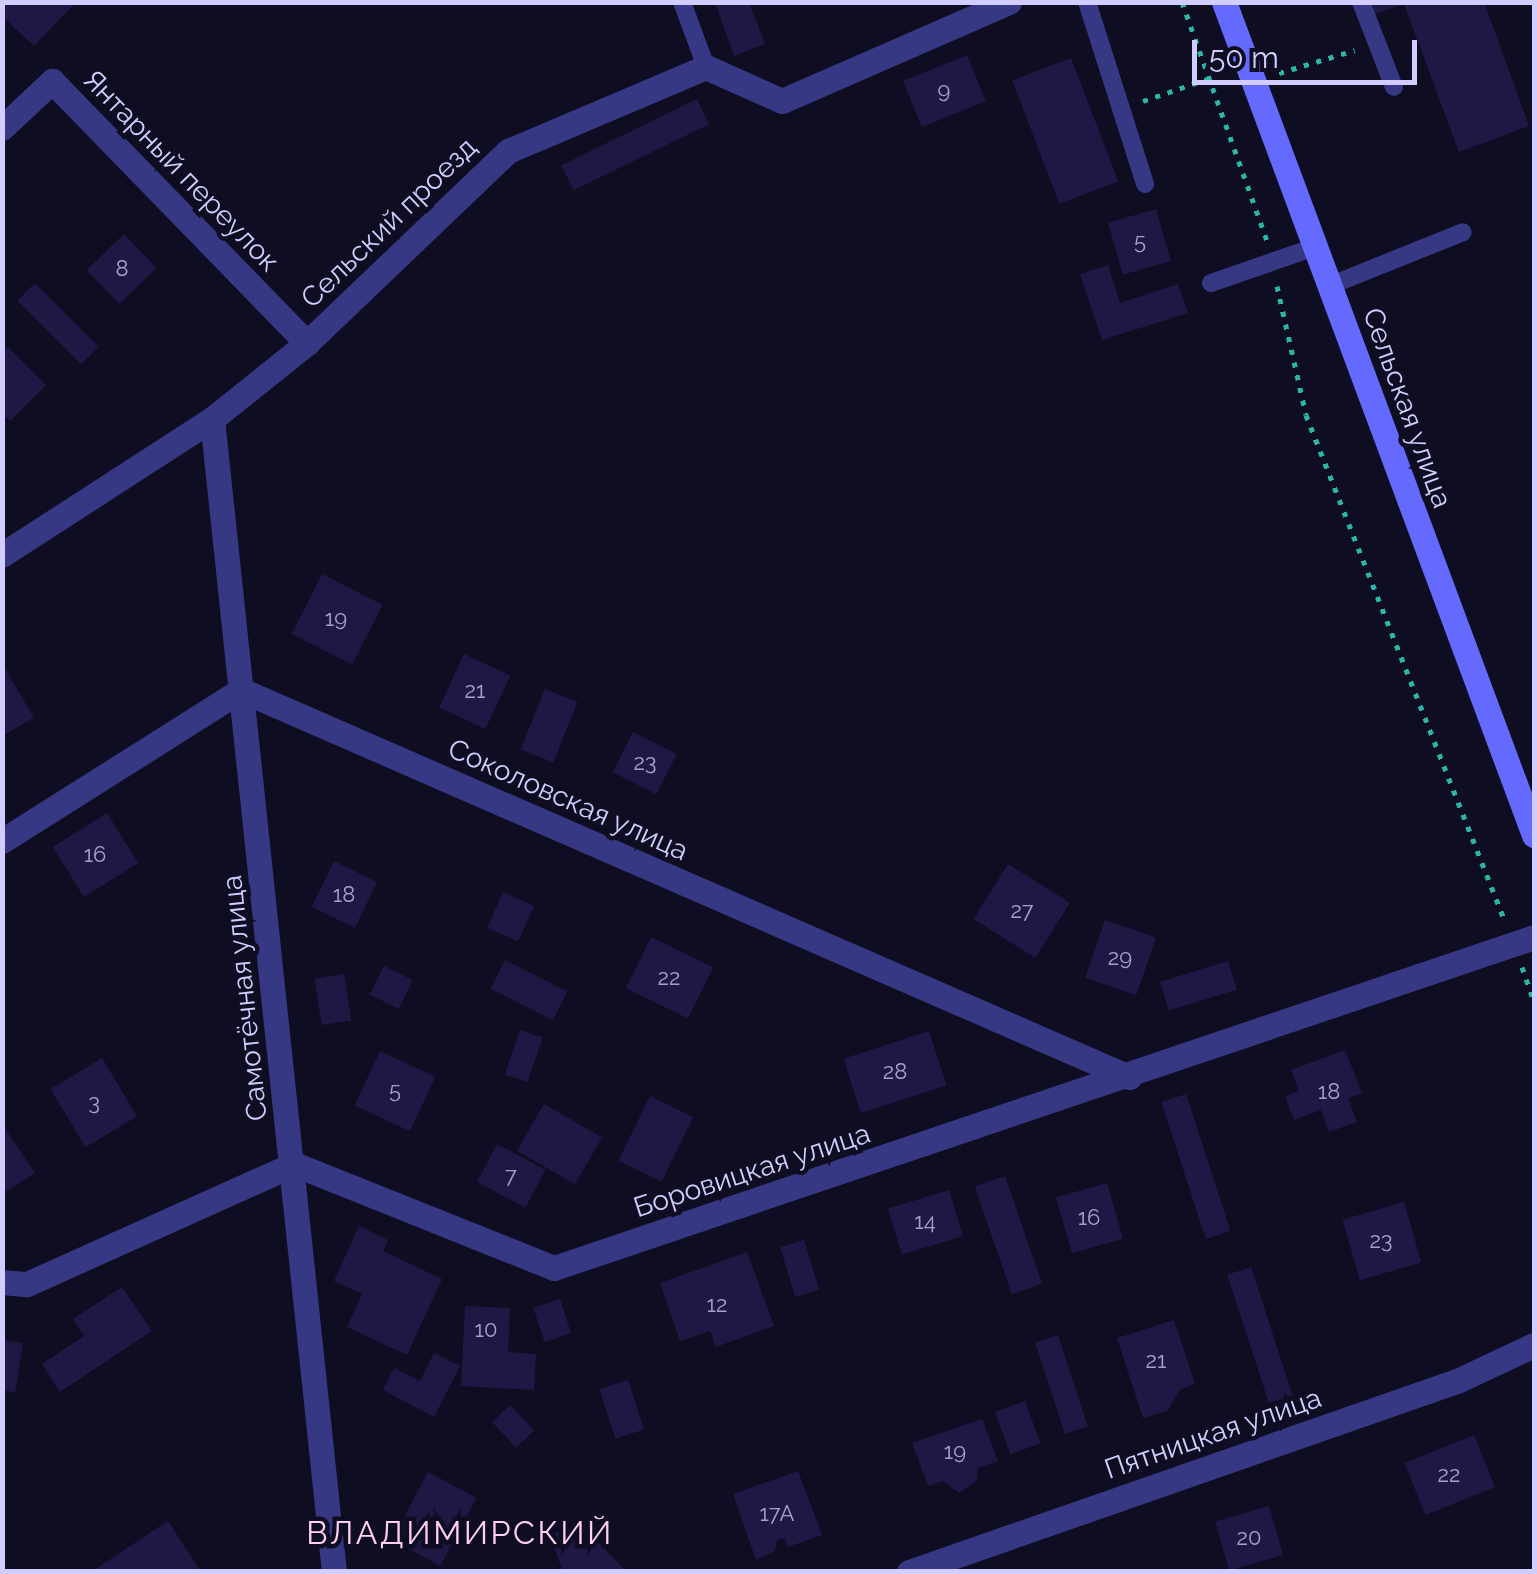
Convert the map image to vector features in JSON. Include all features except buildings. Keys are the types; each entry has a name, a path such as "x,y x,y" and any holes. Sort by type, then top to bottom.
{"street":[{"path":"706,67 782,101 1009,2"},
{"name":"Сельская улица","path":"1224,2 1534,835"},
{"name":"Сельский проезд","path":"308,343 508,152 706,67"},
{"name":"Янтарный переулок","path":"2,128 52,80 308,343"},
{"path":"2,555 212,418 308,343"},
{"name":"Самотёчная улица","path":"212,418 294,1164 334,1572"},
{"path":"2,841 241,690"},
{"name":"Соколовская улица","path":"241,690 1130,1078"},
{"name":"Боровицкая улица","path":"294,1164 554,1268 1130,1078 1524,940"},
{"path":"2,1282 27,1284 294,1164"},
{"name":"Пятницкая улица","path":"908,1572 1457,1381 1534,1345"}],"lane":[{"path":"682,2 706,67"},
{"path":"1087,2 1145,184"},
{"path":"1361,2 1394,87"},
{"path":"1330,286 1463,232"},
{"path":"1211,283 1315,247"}],"path":[{"path":"1182,2 1272,261 1306,415 1524,940 1534,1002"},
{"path":"1214,91 1377,44"},
{"path":"1121,108 1210,78"}],"district":[{"name":"ВЛАДИМИРСКИЙ","path":"460,1533"}]}
